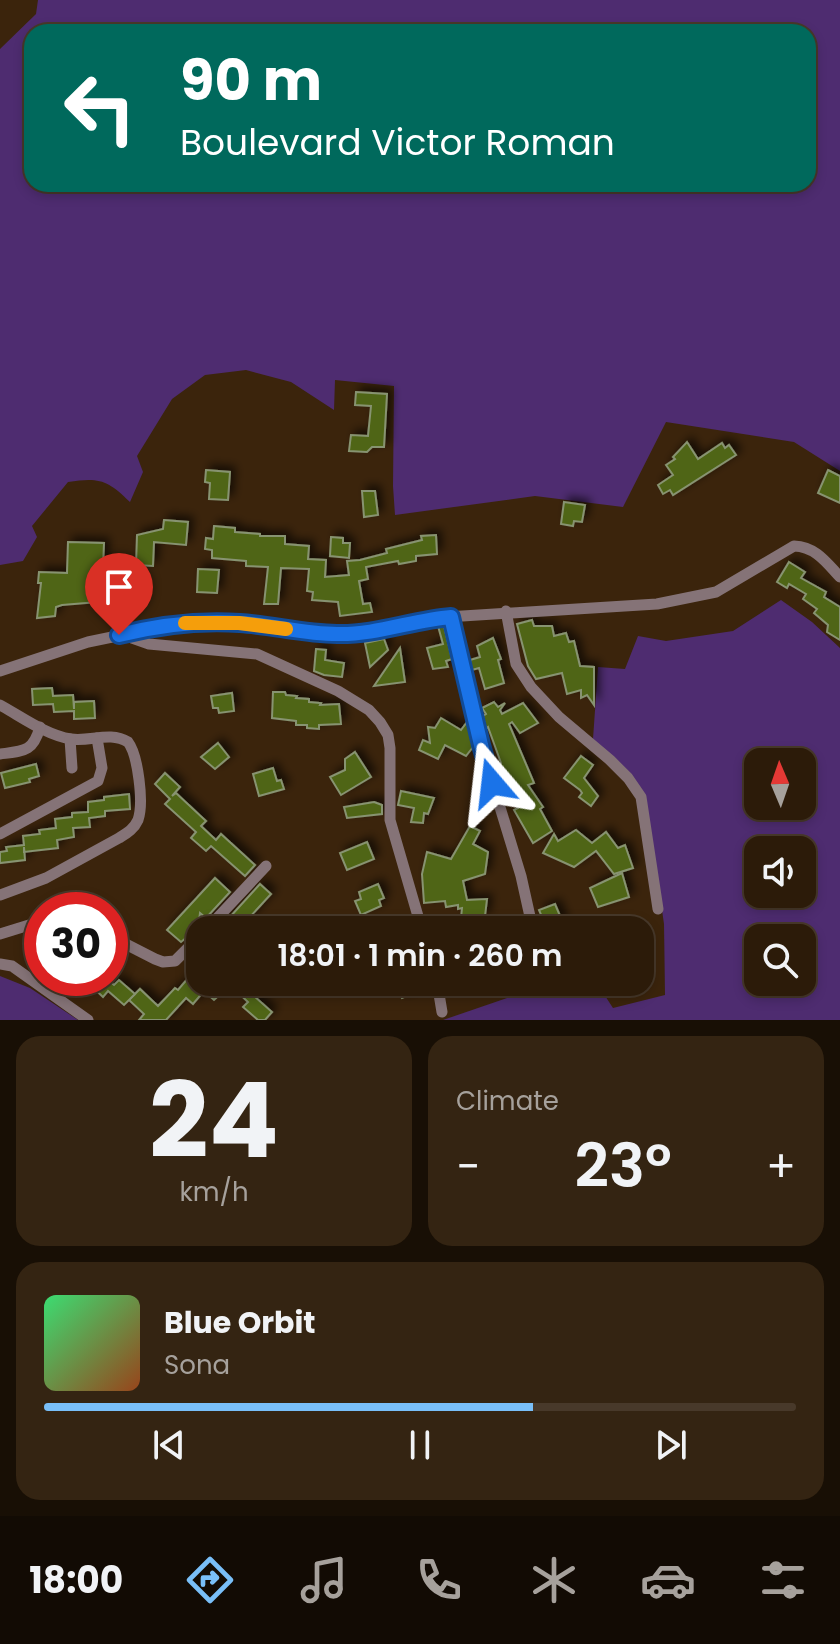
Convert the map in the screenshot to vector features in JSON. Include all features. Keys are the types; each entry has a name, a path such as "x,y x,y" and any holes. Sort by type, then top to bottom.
{"street":[{"path":"0,671 62,650 180,623 239,623 358,634 431,618 657,604 716,592 794,546 807,546 816,552 840,577"},
{"path":"506,611 516,664 531,687 559,717 619,769 641,797 658,909"},
{"path":"451,617 481,745 521,876 530,916"},
{"path":"131,632 132,638 149,644 257,654 338,691 369,710 388,735 390,820 418,916"},
{"path":"0,705 70,739 120,737 135,755 140,802 138,819 131,831 46,878 0,895"},
{"path":"0,754 27,750 36,742 40,727"},
{"path":"0,834 98,781 102,768 97,738"},
{"path":"70,739 72,768"},
{"path":"219,916 266,866"},
{"path":"0,934 24,927"},
{"path":"128,945 163,962 175,961 186,950"},
{"path":"0,964 12,966 88,1020"},
{"path":"439,996 442,1012"}],"shaded area":[{"path":"38,0 840,0 840,471 794,442 666,422 623,507 535,496 395,515 394,386 335,380 334,410 291,382 246,370 205,375 172,399 137,456 143,472 130,502 102,482 68,482 32,526 37,537 23,561 0,565 0,49 24,26 24,192 816,192 816,24 26,24 36,14"},
{"path":"781,600 812,622 840,648 840,1020 443,1020 514,996 605,996 613,1008 665,995 664,924 646,798 593,739 598,667 625,669 638,636 666,641 733,631"},
{"path":"0,976 24,986 24,996 42,996 78,1020 0,1020"}],"building":[{"path":"356,392 387,394 384,447 372,447 367,452 349,451 351,435 368,436 371,406 355,405"},
{"path":"687,442 698,459 722,443 725,448 729,445 736,455 673,495 670,490 663,494 658,485 673,475 666,465 675,459 673,457"},
{"path":"206,470 230,472 228,500 209,499 210,483 205,482"},
{"path":"828,470 840,476 840,503 818,493"},
{"path":"362,491 375,491 378,515 364,517"},
{"path":"564,502 585,505 582,522 574,521 573,526 561,524"},
{"path":"164,520 188,522 186,545 154,542 153,566 136,565 137,535 163,529"},
{"path":"214,526 235,528 235,532 260,536 285,536 285,544 309,546 308,559 326,560 325,577 349,575 347,561 387,553 386,549 422,540 421,536 436,535 437,554 416,556 416,561 366,567 368,579 359,581 363,604 370,603 372,612 340,616 338,602 312,600 313,592 307,591 309,569 281,568 278,604 264,604 268,567 246,566 246,561 212,558 212,550 205,549 206,538 213,539"},
{"path":"331,537 343,538 343,543 350,543 349,558 330,556"},
{"path":"68,542 104,543 103,567 97,567 95,590 99,590 98,602 62,605 56,607 55,616 37,618 41,583 38,583 39,572 67,573"},
{"path":"789,562 805,572 801,578 826,592 824,597 840,607 840,640 827,632 828,625 814,613 817,609 803,599 806,594 789,584 787,588 777,582"},
{"path":"198,569 219,570 217,593 197,592"},
{"path":"532,620 534,626 552,626 554,636 566,633 569,642 574,641 580,666 594,667 594,705 587,695 581,698 581,690 567,694 562,673 536,679 528,666 517,624"},
{"path":"438,626 444,626 452,659 446,661 448,667 433,669 427,648 443,644"},
{"path":"493,638 501,659 498,660 504,683 485,689 479,668 472,670 470,660 480,657 477,646"},
{"path":"384,639 388,650 370,667 365,643"},
{"path":"400,648 405,682 374,686"},
{"path":"316,649 326,650 325,660 344,663 342,677 314,671"},
{"path":"52,688 53,696 73,695 74,709 74,702 94,701 95,718 74,719 74,711 54,712 53,704 33,705 32,689"},
{"path":"273,692 285,692 286,695 309,699 309,702 320,705 339,704 341,724 307,728 307,725 296,725 296,721 272,718"},
{"path":"232,693 234,711 219,713 218,708 213,708 211,696"},
{"path":"494,702 498,707 505,703 500,710 502,714 523,703 538,723 520,733 512,722 509,724 534,783 528,785 543,807 540,809 552,831 533,843 514,810 518,808 499,764 488,727 486,729 483,716 486,714 482,708"},
{"path":"441,718 461,730 467,722 473,747 466,756 445,745 438,759 419,750 423,740 430,743 428,727 435,728"},
{"path":"218,743 229,757 215,769 201,757"},
{"path":"355,752 371,777 341,795 330,777 345,770 345,759"},
{"path":"581,756 593,765 584,778 598,796 591,806 579,797 582,793 580,790 564,778"},
{"path":"36,764 39,776 29,779 30,782 5,788 1,773"},
{"path":"273,768 277,781 281,780 284,789 259,796 253,774"},
{"path":"165,773 180,787 172,796 176,793 206,821 201,826 216,840 221,834 255,865 245,876 211,846 206,851 191,838 196,832 165,804 170,799 155,784"},
{"path":"401,791 434,798 428,814 424,813 423,823 411,822 414,808 398,805"},
{"path":"129,794 130,809 105,811 105,816 89,818 90,827 73,828 74,837 57,840 58,848 24,852 25,860 0,863 0,852 7,851 6,847 24,845 23,836 56,828 55,819 88,812 88,802"},
{"path":"374,802 382,805 382,814 347,818 344,807"},
{"path":"470,826 480,831 473,844 488,852 485,874 463,881 467,900 487,899 485,916 461,916 462,908 458,909 458,905 446,907 445,901 424,903 422,874 427,852 451,859"},
{"path":"576,830 592,843 606,832 618,848 625,845 633,868 614,874 596,851 574,867 543,853 554,834 558,841"},
{"path":"367,842 374,859 347,870 340,853"},
{"path":"622,873 629,897 598,907 590,888"},
{"path":"215,878 230,892 208,916 200,913 200,916 186,916 186,938 181,942 167,930"},
{"path":"260,884 271,894 251,916 231,916"},
{"path":"378,884 384,898 379,900 381,906 361,915 355,901 361,899 359,892"},
{"path":"555,904 560,916 542,916 539,910"},
{"path":"186,981 186,996 200,996 193,1004 186,998 166,1020 139,1020 144,1014 129,1000 140,989 158,1006 175,988 178,990"},
{"path":"128,988 135,994 124,1005 114,996 128,996"},
{"path":"242,996 254,996 272,1012 265,1020 258,1020 243,1007 248,1002"}],"slow traffic":[{"path":"185,623 239,623 286,629"}],"route":[{"path":"119,635 153,627 205,622 358,634 431,618 451,617 492,783"}]}
